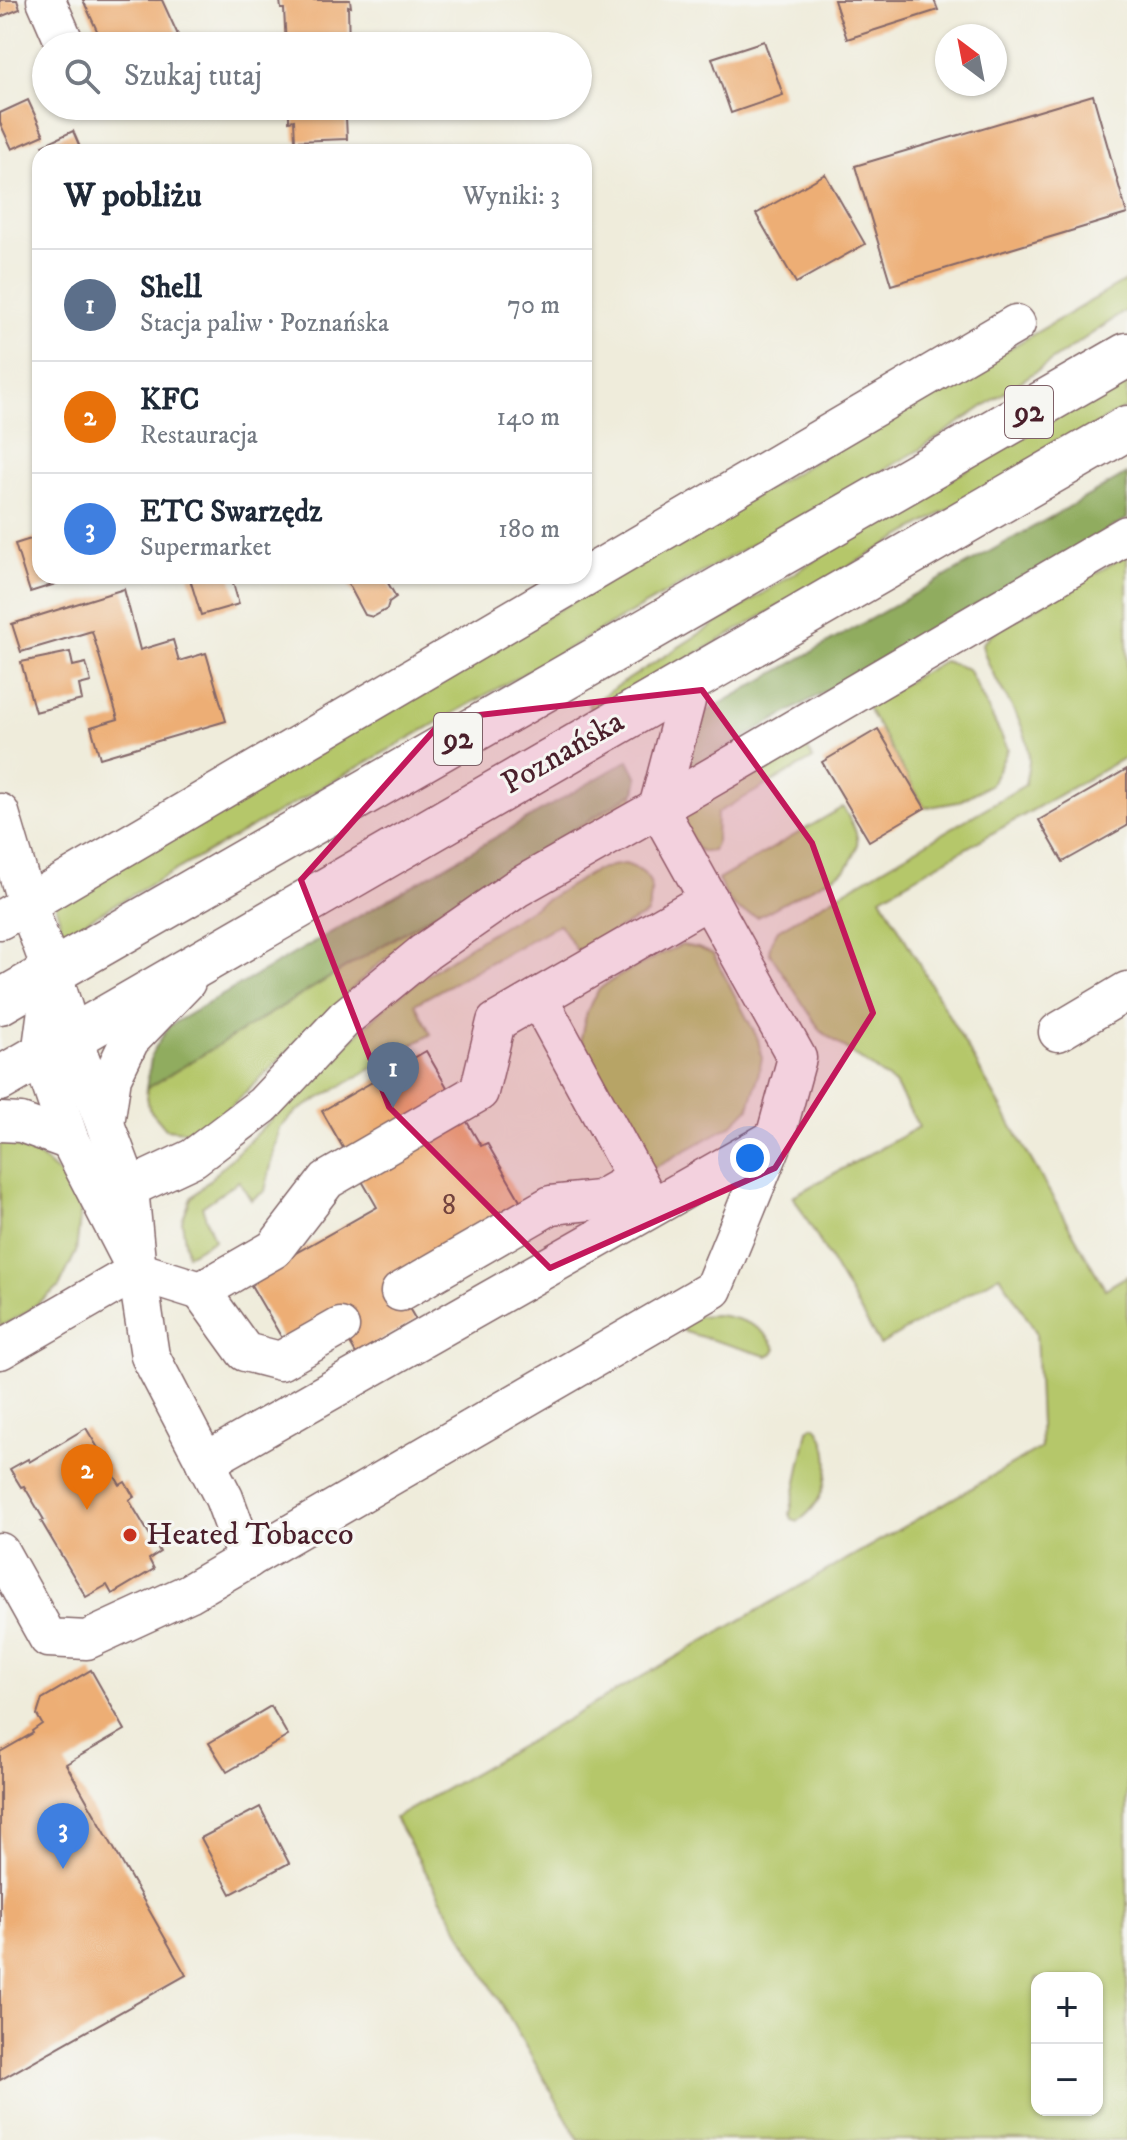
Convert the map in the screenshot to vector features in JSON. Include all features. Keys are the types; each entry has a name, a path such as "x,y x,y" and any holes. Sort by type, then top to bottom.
{"main road":[{"name":"Poznańska","path":"0,1002 1127,355"},
{"name":"Poznańska","path":"0,1079 1127,428"}],"street":[{"path":"46,0 60,32"},
{"path":"592,573 1016,324"},
{"path":"129,1188 193,1158 263,1105 345,1018 425,952 517,888 1127,535"},
{"path":"14,912 573,584"},
{"path":"0,1552 48,1638 87,1640 189,1593 713,1289 775,1138 797,1058 658,808 692,678"},
{"path":"0,813 14,912 52,972 56,1046 70,1141 137,1271 201,1291 245,1352 280,1361 340,1327"},
{"path":"201,1291 274,1249 327,1180 479,1092 496,1022 709,899"},
{"path":"105,1124 112,1077 130,1040 215,954"},
{"path":"1058,1032 1127,991"},
{"path":"538,998 644,1193"},
{"path":"56,1046 105,1124 129,1188 150,1356 224,1498 247,1560"},
{"path":"0,1122 21,1123 70,1141"},
{"path":"205,1462 644,1193 775,1138"},
{"path":"400,1292 551,1205 644,1193"},
{"path":"0,1350 137,1271"}],"highlighted area":[{"path":"702,690 812,843 873,1013 775,1168 550,1268 389,1107 301,880 444,719"}],"green space":[{"path":"1127,280 1127,310 919,450 63,934 55,902"},
{"path":"1127,376 1127,407 593,713 588,705 845,541"},
{"path":"1127,474 1127,519 675,777 697,717"},
{"path":"1127,555 1127,756 881,897 1105,1289 1127,1276 1127,2140 579,2140 395,1818 1041,1448 1036,1332 1000,1275 880,1345 793,1196 919,1127 895,1084 821,1031 769,952 778,930 1025,785 1028,745 1017,716 986,659 982,644 991,634"},
{"path":"944,661 968,669 1008,749 991,784 958,802 925,808 866,705"},
{"path":"802,744 813,759 717,813 713,851 697,849 682,819 688,805"},
{"path":"629,760 638,778 635,792 146,1089 152,1053 169,1026"},
{"path":"635,792 633,803 420,931 374,968 216,1121 193,1132 166,1129 149,1109 146,1089"},
{"path":"843,807 857,838 855,853 845,870 758,917 732,904 718,880"},
{"path":"625,864 642,872 650,882 647,914 577,951 559,924 415,1004 431,1034 296,1112 280,1128 265,1191 251,1200 239,1181 202,1207 214,1240 187,1255 182,1221 191,1198 390,1002 487,935 595,871"},
{"path":"682,945 713,954 758,1039 762,1058 749,1108 732,1125 652,1169 581,1039 586,1014 603,986"},
{"path":"0,1142 39,1156 61,1176 81,1208 76,1252 59,1287 25,1313 0,1327"},
{"path":"695,1316 734,1318 758,1328 776,1349 767,1356 685,1332 681,1327"},
{"path":"812,1426 817,1427 827,1451 826,1478 816,1503 798,1521 792,1519 790,1514 808,1430"}],"building":[{"path":"0,0 17,0 20,9 0,17"},
{"path":"83,0 162,0 177,32 98,32"},
{"path":"280,0 350,0 349,32 285,32 284,9 281,9"},
{"path":"834,0 934,0 938,10 847,39"},
{"path":"764,41 783,95 731,113 712,58"},
{"path":"1093,95 1127,214 891,285 855,166"},
{"path":"28,100 32,120 37,120 44,135 12,149 0,123 0,113"},
{"path":"294,120 346,120 347,139 295,141"},
{"path":"73,131 79,144 45,144"},
{"path":"825,174 865,244 796,283 756,214"},
{"path":"32,539 32,584 56,584 30,592 15,544"},
{"path":"191,584 233,584 239,604 201,615"},
{"path":"348,584 389,584 396,597 389,602 387,609 373,617 365,615"},
{"path":"124,589 140,650 173,640 179,661 206,653 226,721 100,758 91,727 118,719 92,631 21,652 12,624"},
{"path":"70,652 73,666 86,663 91,682 79,685 82,700 35,712 21,662"},
{"path":"878,729 925,808 869,841 822,762"},
{"path":"1127,769 1127,826 1063,862 1039,820"},
{"path":"426,1051 481,1146 487,1143 521,1202 394,1283 416,1320 356,1354 335,1317 286,1345 248,1280 377,1207 322,1111"},
{"path":"86,1428 120,1485 125,1482 134,1497 129,1500 160,1552 149,1559 154,1569 112,1594 107,1585 86,1597 24,1486 21,1487 10,1469 28,1459 29,1462"},
{"path":"91,1670 125,1730 66,1764 186,1975 0,2080 0,1752 33,1733 42,1724 37,1715 42,1699"},
{"path":"271,1706 288,1736 227,1772 209,1743"},
{"path":"260,1807 289,1863 231,1894 201,1838"}],"place":[{"name":"Shell","path":"393,1108"},
{"name":"KFC","path":"87,1510"},
{"name":"Heated Tobacco","path":"130,1535"},
{"name":"ETC Swarzędz","path":"63,1869"}]}
